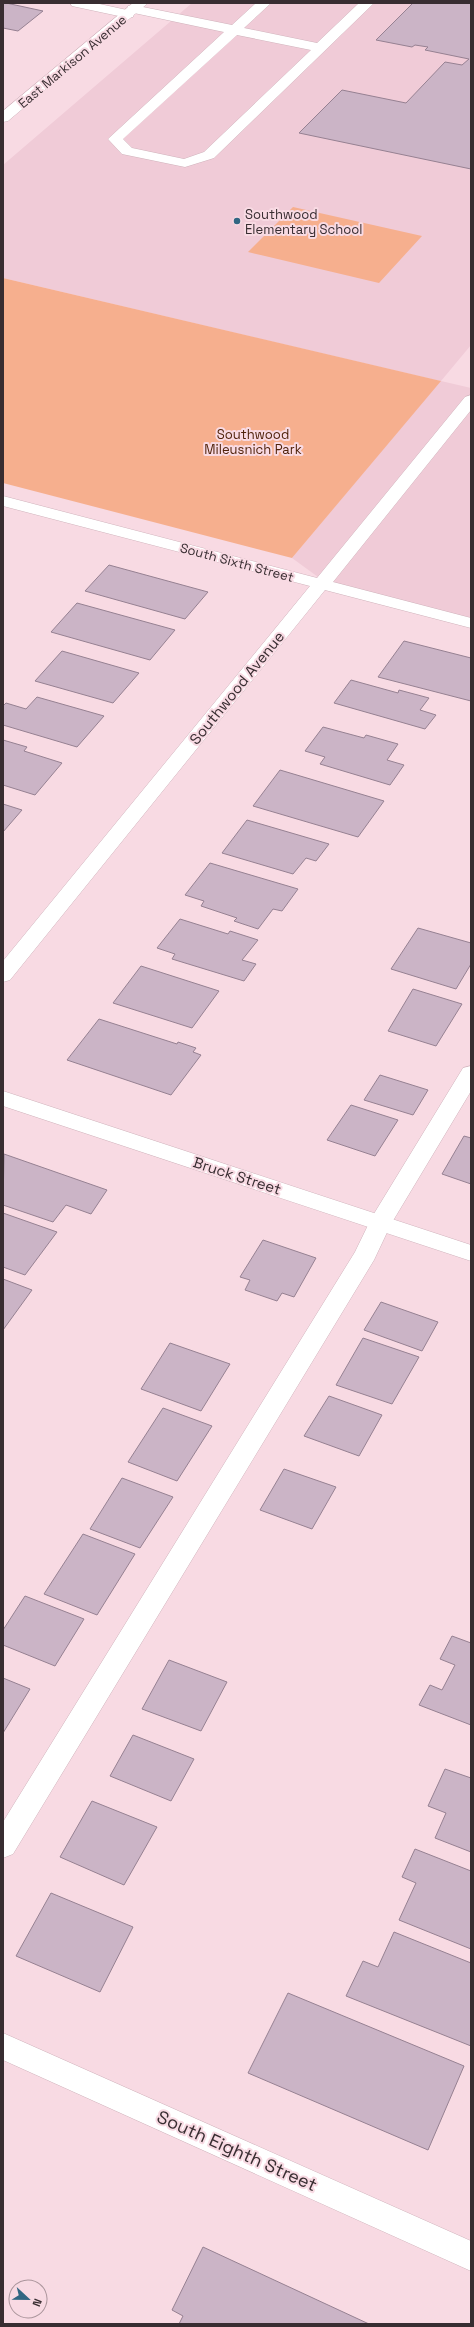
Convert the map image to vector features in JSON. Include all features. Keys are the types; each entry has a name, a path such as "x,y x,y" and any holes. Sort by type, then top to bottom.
{"street":[{"path":"77,3 134,9 321,48"},
{"path":"264,3 115,138 127,151 185,162 209,155 367,3"},
{"name":"East Markison Avenue","path":"3,118 134,9"},
{"name":"Southwood Avenue","path":"3,975 471,400"},
{"name":"South Sixth Street","path":"3,501 471,623"},
{"path":"3,1846 366,1254 380,1223 471,1073"},
{"name":"Bruck Street","path":"3,1098 471,1253"},
{"name":"South Eighth Street","path":"3,2046 471,2256"}],"shaded area":[{"name":"Southwood Elementary School","path":"192,3 471,3 471,345 441,381 471,388 471,621 329,585 292,558 440,381 3,278 3,165"}],"green space":[{"path":"293,207 422,236 379,283 248,252"},
{"name":"Southwood Mileusnich Park","path":"3,278 441,381 292,558 3,483"}],"building":[{"path":"3,3 43,11 18,31 3,28"},
{"path":"413,3 471,3 471,169 299,133 342,90 406,103 445,62 462,65 469,59 425,50 428,47 415,45 412,47 376,40"},
{"path":"109,565 208,592 185,619 85,591"},
{"path":"77,603 175,630 150,660 51,632"},
{"path":"404,641 471,658 471,701 378,677"},
{"path":"62,651 139,673 113,703 35,681"},
{"path":"351,680 398,693 399,690 429,698 420,710 436,715 425,729 334,703"},
{"path":"37,697 104,716 77,747 3,725 3,706 6,703 26,709"},
{"path":"323,727 364,738 366,735 398,744 387,760 404,765 390,785 320,764 325,757 305,751"},
{"path":"3,740 27,747 24,751 62,763 35,795 3,785"},
{"path":"280,770 384,801 358,837 253,806"},
{"path":"3,804 22,810 3,832"},
{"path":"247,820 329,844 316,861 306,858 293,874 222,853"},
{"path":"210,863 298,889 282,911 273,909 258,929 234,921 237,918 201,906 204,901 185,895"},
{"path":"180,919 228,934 230,931 258,940 242,960 256,964 244,981 172,959 175,954 157,948"},
{"path":"418,928 471,943 471,964 456,989 391,969"},
{"path":"141,966 219,991 192,1028 113,1003"},
{"path":"413,989 462,1004 436,1046 388,1031"},
{"path":"99,1019 177,1044 178,1042 196,1048 193,1052 201,1055 171,1095 67,1060"},
{"path":"380,1075 428,1090 413,1115 364,1100"},
{"path":"351,1105 398,1120 375,1156 327,1140"},
{"path":"464,1136 471,1138 471,1184 442,1174"},
{"path":"4,1154 107,1190 91,1214 66,1205 53,1222 3,1205"},
{"path":"3,1213 57,1232 25,1275 3,1267"},
{"path":"263,1240 316,1258 294,1297 282,1293 277,1301 245,1290 250,1280 240,1277"},
{"path":"3,1279 32,1290 3,1330"},
{"path":"381,1302 438,1322 422,1351 364,1330"},
{"path":"363,1338 419,1357 392,1404 336,1385"},
{"path":"170,1343 230,1364 201,1411 141,1389"},
{"path":"329,1396 382,1415 359,1456 304,1436"},
{"path":"163,1408 212,1426 177,1481 128,1462"},
{"path":"284,1469 336,1487 312,1529 260,1510"},
{"path":"122,1478 173,1497 140,1548 90,1529"},
{"path":"83,1534 135,1554 97,1615 44,1594"},
{"path":"25,1596 84,1619 55,1666 3,1645 3,1630"},
{"path":"452,1636 471,1643 471,1725 419,1705 430,1685 442,1690 455,1665 440,1659"},
{"path":"169,1660 227,1682 201,1731 142,1709"},
{"path":"3,1678 30,1689 3,1733"},
{"path":"133,1735 194,1759 171,1801 110,1776"},
{"path":"445,1769 471,1778 471,1852 435,1838 446,1813 428,1806"},
{"path":"92,1801 157,1827 124,1885 60,1857"},
{"path":"415,1849 471,1871 471,1949 399,1920 416,1883 402,1877"},
{"path":"51,1893 133,1927 100,1992 16,1956"},
{"path":"394,1932 471,1963 471,2046 346,1996 363,1961 378,1967"},
{"path":"288,1993 464,2066 428,2150 248,2073"},
{"path":"203,2247 369,2324 179,2324 183,2316 172,2310"}],"place":[{"name":"Southwood Elementary School","path":"237,221"}]}
